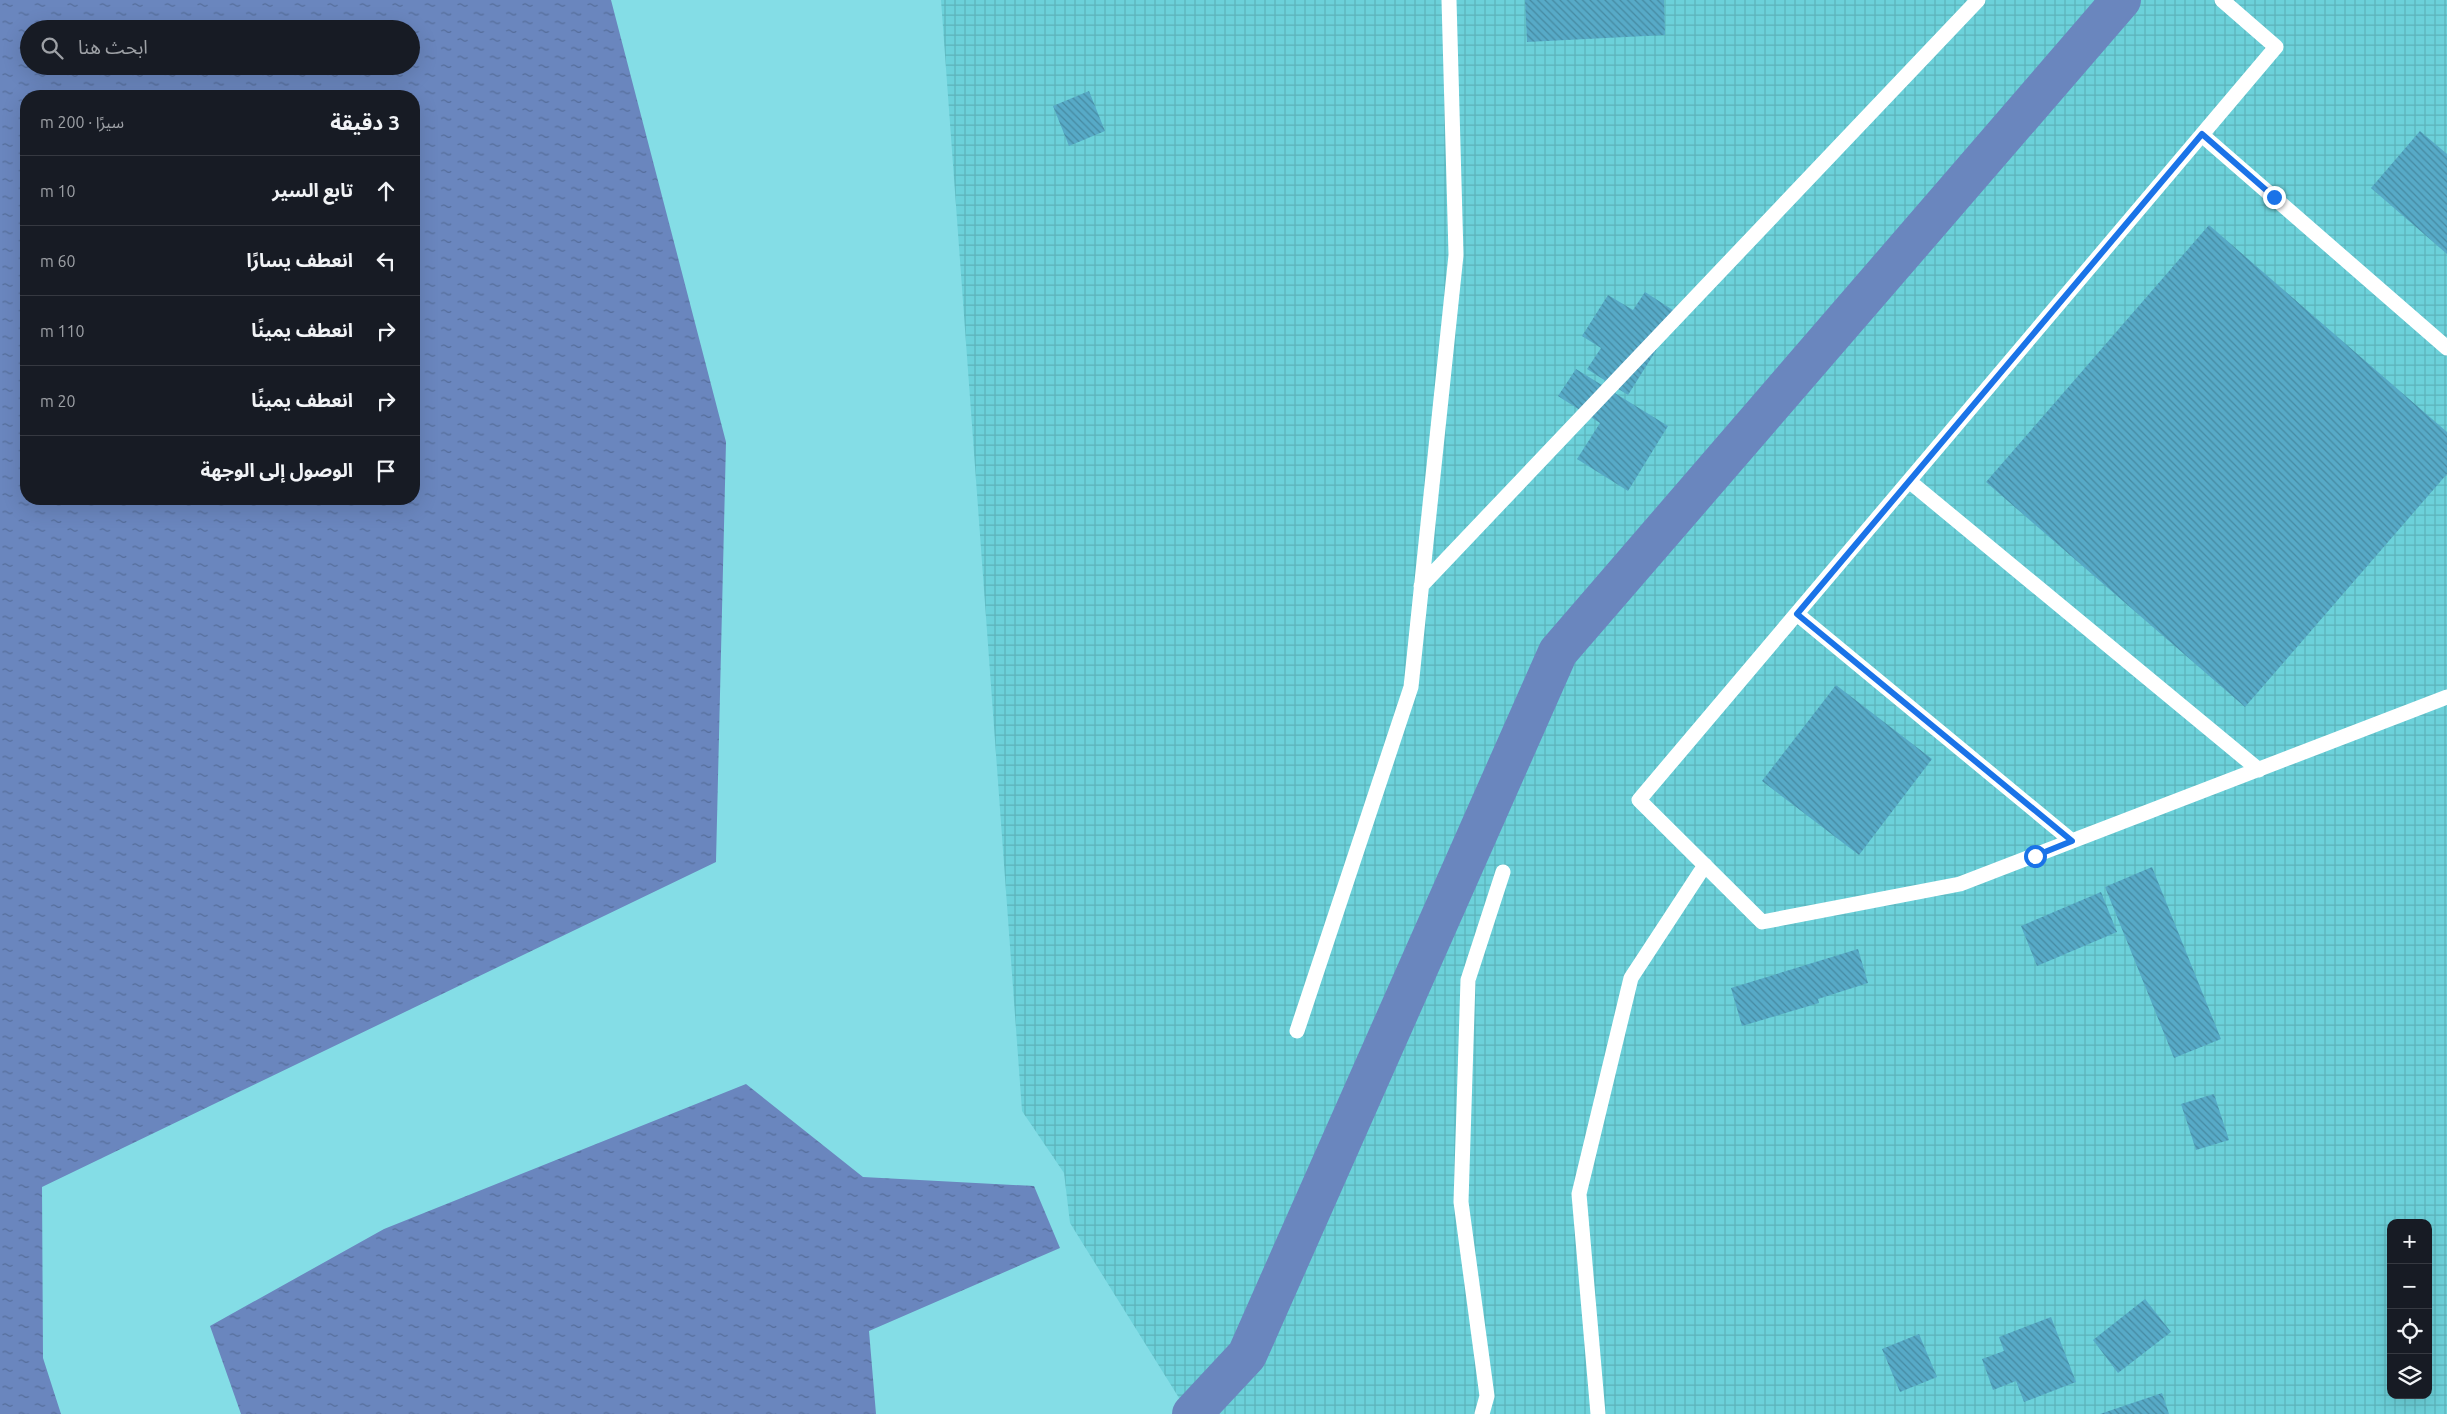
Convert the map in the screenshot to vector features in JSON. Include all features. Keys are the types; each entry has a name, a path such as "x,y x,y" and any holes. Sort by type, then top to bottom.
{"lane":[{"path":"1297,1031 1411,687 1456,255 1449,0"},
{"path":"1422,586 1978,0"},
{"path":"2222,0 2276,48 1640,800 1762,922 1960,884 2447,697"},
{"path":"2202,134 2447,348"},
{"path":"1909,481 2259,770"},
{"path":"1797,614 2072,841"},
{"path":"1598,1414 1579,1194 1631,978 1704,865"},
{"path":"1482,1414 1487,1396 1461,1202 1468,980 1503,872"}],"shaded area":[{"path":"941,0 2447,0 2447,1414 1189,1414 1070,1223 1064,1173 1022,1111"}],"water":[{"path":"0,0 611,0 726,442 716,862 42,1187 43,1358 61,1414 0,1414"},
{"path":"746,1084 863,1177 1034,1186 1060,1248 869,1331 876,1414 241,1414 210,1326 384,1229"}],"building":[{"path":"1525,0 1664,0 1665,35 1527,42"},
{"path":"1089,91 1105,131 1069,146 1053,106"},
{"path":"2420,131 2447,154 2447,254 2371,188"},
{"path":"2209,225 2447,432 2447,474 2245,707 1986,482"},
{"path":"1645,292 1679,314 1628,395 1587,369 1601,348 1582,336 1608,295 1633,310"},
{"path":"1576,369 1668,426 1628,491 1577,459 1600,423 1558,396"},
{"path":"1836,685 1932,759 1859,855 1762,781"},
{"path":"2152,867 2221,1039 2174,1058 2105,887"},
{"path":"2101,892 2117,932 2037,966 2021,926"},
{"path":"1858,949 1868,983 1818,999 1819,1003 1742,1026 1731,988"},
{"path":"2214,1094 2229,1140 2196,1150 2181,1104"},
{"path":"2145,1299 2171,1332 2118,1373 2093,1340"},
{"path":"2051,1317 2076,1382 2024,1402 2016,1381 1993,1390 1982,1359 2004,1351 1999,1337"},
{"path":"1919,1334 1937,1377 1900,1392 1882,1349"},
{"path":"2162,1393 2169,1414 2100,1414"}],"waterway":[{"path":"1192,1414 1247,1355 1558,652 2121,0"}],"route":[{"path":"2035,856 2072,841 1797,614 2202,134 2274,197"}]}
